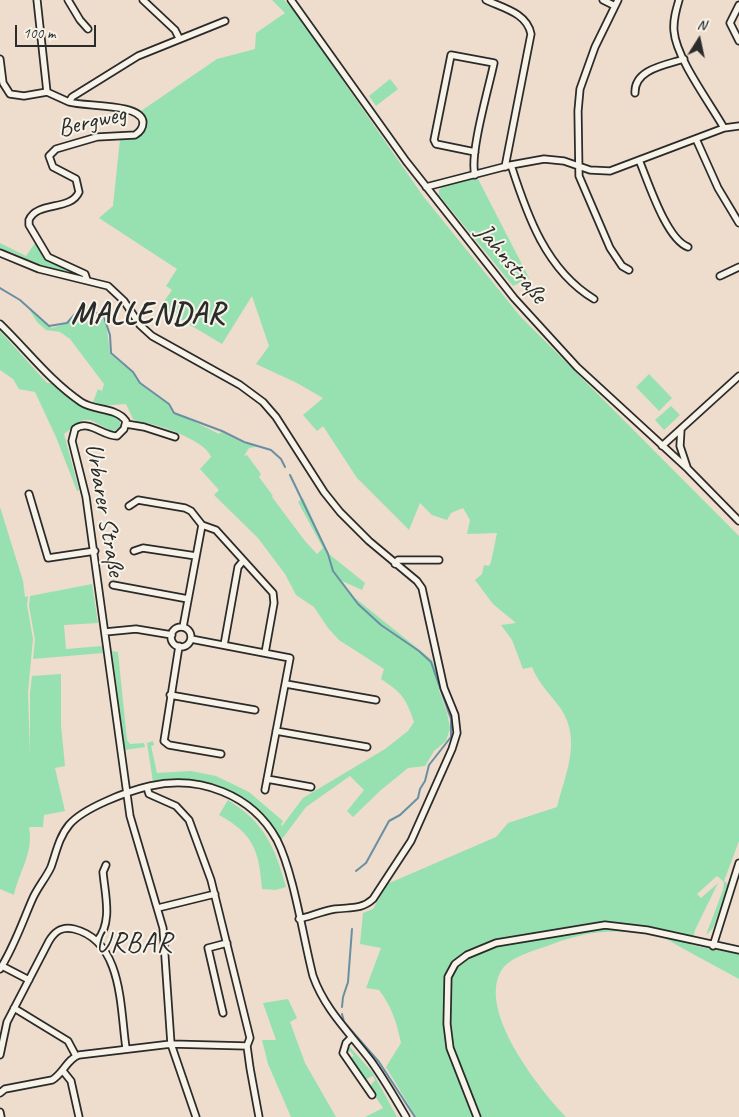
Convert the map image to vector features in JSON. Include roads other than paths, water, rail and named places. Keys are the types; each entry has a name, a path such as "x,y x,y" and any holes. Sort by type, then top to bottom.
{"street":[{"path":"0,59 3,83 10,94 24,96 47,92 37,0"},
{"path":"68,0 88,29"},
{"path":"143,0 175,30 179,38"},
{"name":"Jahnstraße","path":"291,0 426,187 470,245 536,323 603,392 688,469 739,521"},
{"path":"486,0 522,17 528,24 531,34 508,166 540,241 569,278 594,299"},
{"path":"603,0 615,6"},
{"path":"618,0 595,47 580,89 578,111 579,166 580,180 600,228 622,266 629,270"},
{"path":"679,0 674,30 678,49 724,128"},
{"path":"739,6 730,23 739,41"},
{"name":"Bergweg","path":"69,102 72,97 116,69 179,38 225,20"},
{"path":"475,152 436,144 434,140 451,55 494,64 475,152 473,168 475,175"},
{"path":"635,93 636,84 643,74 684,59"},
{"name":"Bergweg","path":"47,92 78,105 132,110 138,114 143,122 142,128 135,135 97,136 56,149 49,156 52,167 76,179 79,192 71,201 32,214 28,220 29,225 48,257 85,274 87,280"},
{"path":"426,187 508,166 544,159 564,161 601,172 610,172 724,128 739,126"},
{"path":"696,138 718,188 739,223"},
{"path":"639,160 664,220 680,244 688,247"},
{"path":"0,253 40,269 108,286 152,336 240,385 263,402 276,417 324,492 340,512 395,564 417,581 422,588 444,688 456,720 455,741 411,841 373,899 366,905 358,908 335,909 299,919"},
{"path":"720,276 739,267"},
{"name":"Urbarer Straße","path":"0,324 48,376 74,397 90,407 119,414 126,424 122,432 117,436 84,425 77,427 72,435 86,497 122,763 133,830 158,908 164,939 171,1044 196,1117"},
{"path":"662,446 739,376"},
{"path":"126,424 144,427 175,437"},
{"path":"681,429 680,446 688,469"},
{"path":"29,494 48,558 94,551"},
{"path":"129,506 138,500 185,508 191,511 202,525 216,530 274,596 265,653"},
{"path":"183,627 202,525"},
{"path":"134,551 143,548 196,556"},
{"path":"395,564 398,560 440,560"},
{"path":"224,645 238,567 243,561"},
{"path":"113,585 188,599"},
{"path":"183,627 190,633 191,639 188,644 179,646 172,641 172,635 175,629 183,627"},
{"path":"104,632 136,629 172,635"},
{"path":"191,639 290,658 265,790"},
{"path":"179,646 163,736 165,743 221,754"},
{"path":"286,684 376,700"},
{"path":"170,695 254,710"},
{"path":"276,731 367,748"},
{"path":"267,779 312,787"},
{"path":"29,980 1,967 14,945 33,898 49,870 67,826 81,816 128,793 146,787 174,782 199,784 226,793 250,809 265,824 280,848 315,983 334,1015 380,1073 406,1117"},
{"path":"146,787 152,796 176,806 187,816 215,894 250,1038 247,1046 259,1117"},
{"path":"713,946 739,863"},
{"path":"97,941 104,930 107,918 104,872 106,865"},
{"path":"158,908 215,894"},
{"path":"478,1117 450,1048 447,1024 448,977 455,964 467,955 496,943 605,925 647,930 713,946 739,950"},
{"path":"0,1055 7,1022 49,941 62,928 87,934 97,941 108,957 114,974 126,1048"},
{"path":"223,1013 208,948 227,943"},
{"path":"14,1008 68,1041 76,1056"},
{"path":"351,1038 346,1043 343,1053 372,1095"},
{"path":"0,1093 5,1089 52,1080 76,1056 126,1048 171,1044 247,1046"},
{"path":"63,1071 71,1081 79,1117"},
{"path":"0,1112 1,1117"}],"waterway":[{"path":"0,288 20,300 49,326 67,323 82,306 104,317 110,335 111,353 133,372 140,383 169,404 174,413 222,431 244,442 271,450 281,459 285,467"},
{"path":"290,475 328,554 333,571 358,604 381,625 419,651 431,662 451,719 451,737 429,765 418,798 400,815 389,821 366,863 356,871"},
{"path":"342,1007 348,982 352,929"},
{"path":"342,1014 344,1022 379,1062 415,1117"}],"district":[{"name":"MALLENDAR","path":"148,315"},
{"name":"URBAR","path":"134,944"}]}
